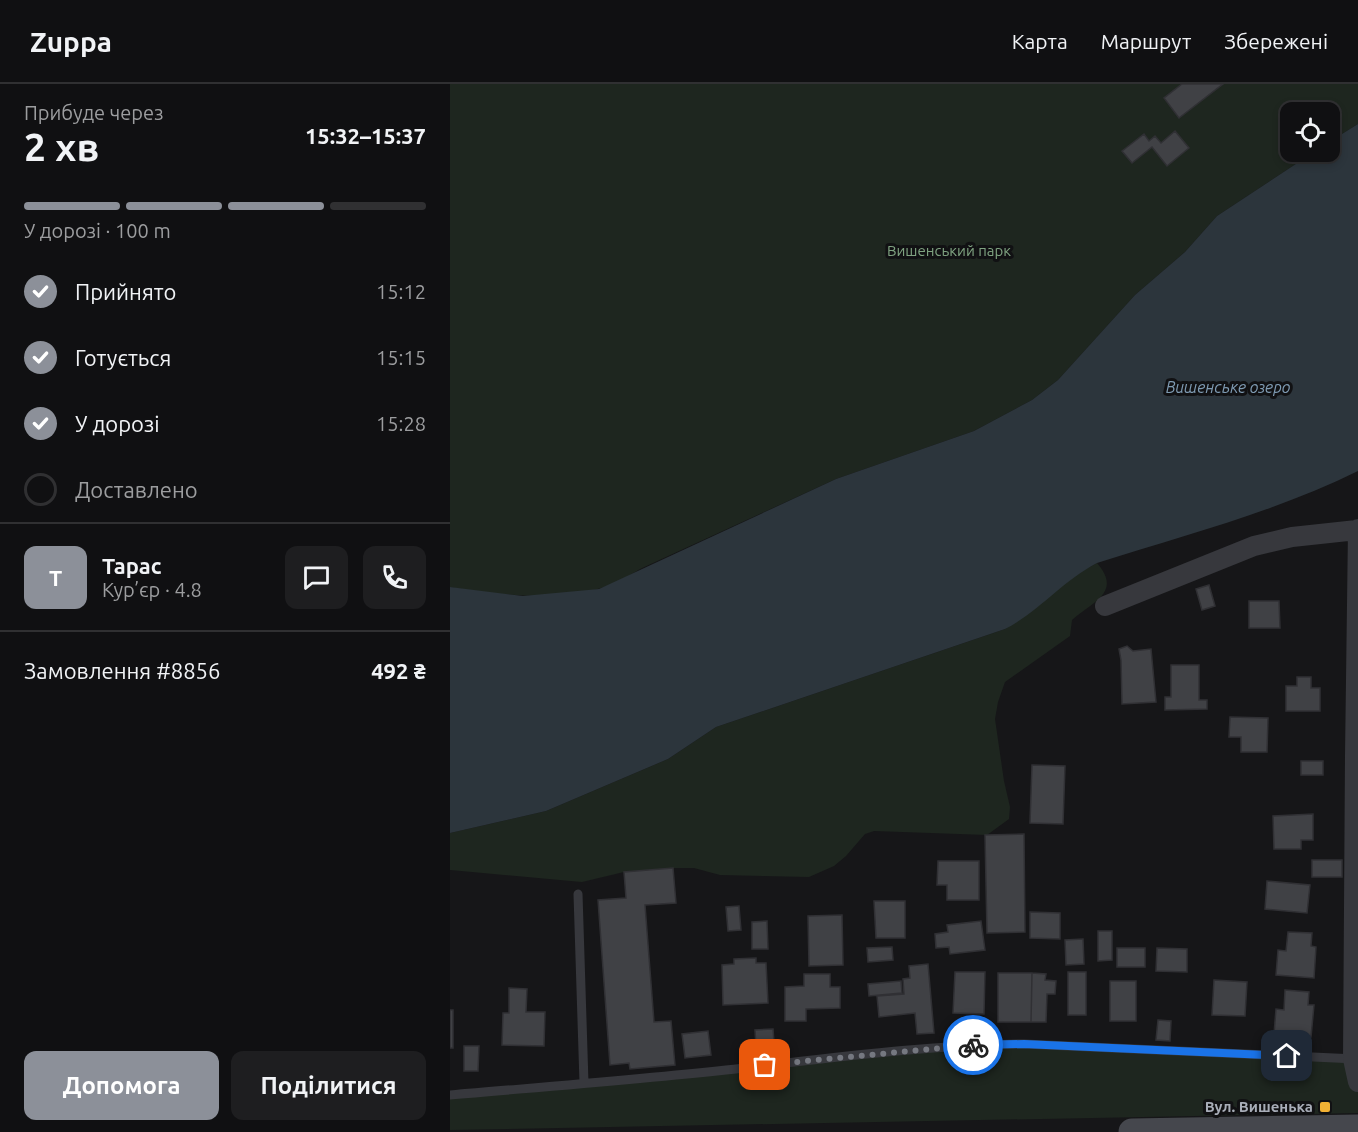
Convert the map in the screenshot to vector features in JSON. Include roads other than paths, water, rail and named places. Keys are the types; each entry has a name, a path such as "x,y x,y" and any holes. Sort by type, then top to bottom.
{"main road":[{"path":"1132,1132 1358,1128"}],"street":[{"path":"1105,606 1254,546 1292,537 1358,530 1356,756 1356,1059 1358,1082"}],"lane":[{"path":"578,894 584,1083"},
{"path":"450,1095 941,1046 982,1044 1356,1059"}],"water":[{"name":"Вишенське озеро","path":"1358,124 1358,471 1327,486 1262,511 1097,563 1072,579 1018,622 1005,629 716,727 668,759 546,811 450,833 450,587 523,596 599,589 836,479 974,431 1032,400 1058,380 1135,295 1185,252 1217,216 1299,162 1340,162 1340,135"}],"place":[{"name":"Вул. Вишенька","path":"1325,1107"}],"park label":[{"name":"Вишенський парк","path":"949,251"}]}
